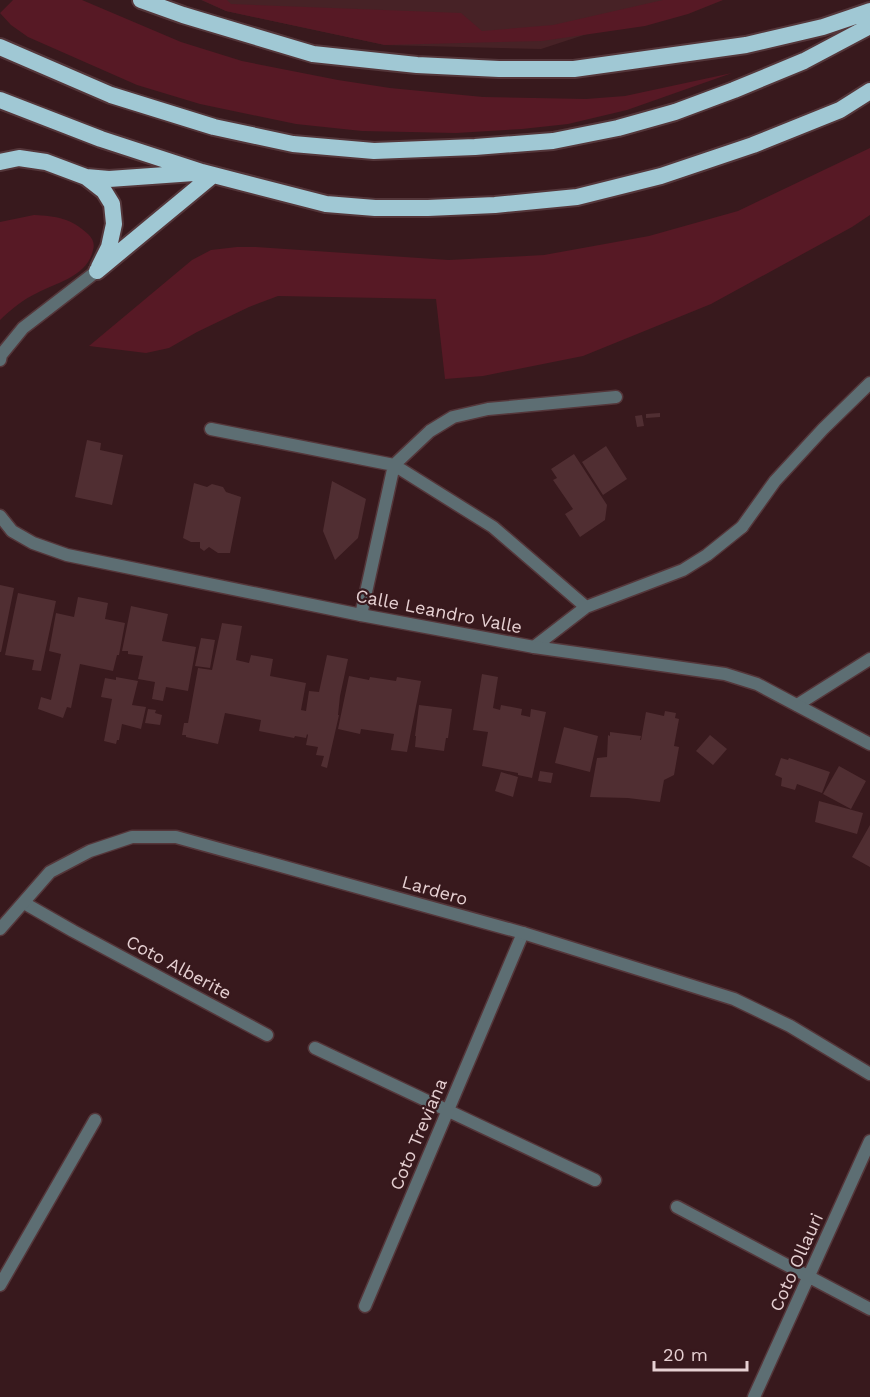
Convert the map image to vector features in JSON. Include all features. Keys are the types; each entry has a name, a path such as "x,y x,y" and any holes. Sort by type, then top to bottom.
{"highway":[{"path":"141,0 313,54 417,65 499,69 574,69 735,46 823,27 870,11"},
{"path":"0,47 111,95 214,127 293,144 374,151 552,141 618,128 675,112 744,86 804,61 870,26"},
{"path":"0,100 100,139 207,174 326,204 375,208 428,208 495,205 577,197 661,176 753,145 840,110 870,91"},
{"path":"0,162 19,158 46,162 86,177 109,179 207,174"},
{"path":"97,271 207,174"},
{"path":"86,177 104,191 112,204 114,224 109,247 97,271"}],"street":[{"path":"0,360 1,355 22,328 97,271"},
{"path":"534,647 586,607 683,570 707,555 742,527 776,481 823,429 870,383"},
{"path":"361,615 394,465 430,431 453,417 488,409 616,397"},
{"path":"211,429 394,465 493,527 586,607"},
{"name":"Calle Leandro Valle","path":"0,516 12,531 33,543 68,555 361,615 534,647 725,674 757,684 870,744"},
{"path":"797,705 870,659"},
{"name":"Lardero","path":"0,929 50,872 90,851 132,837 176,837 523,933 734,999 790,1026 870,1074"},
{"name":"Coto Alberite","path":"24,903 267,1035"},
{"name":"Coto Treviana","path":"365,1306 523,933"},
{"path":"315,1048 595,1180"},
{"path":"0,1285 95,1120"},
{"name":"Coto Ollauri","path":"754,1397 870,1141"},
{"path":"677,1207 870,1309"}],"shaded area":[{"path":"13,0 82,0 181,42 242,61 390,88 483,97 586,99 625,96 732,73 627,110 568,124 456,133 362,131 296,124 200,104 137,85 28,37 11,25 0,13"},
{"path":"201,0 691,0 541,49 385,45 226,11"},
{"path":"202,0 227,0 231,4 461,13 482,31 553,25 663,0 723,0 688,14 645,26 542,41 385,45 226,11"},
{"path":"870,148 870,215 711,304 583,356 483,376 445,379 436,299 278,296 249,307 169,348 146,353 89,346 192,260 211,250 256,247 449,260 544,255 649,236 738,211"},
{"path":"34,215 56,217 75,224 91,238 94,244 93,250 90,259 78,272 27,298 0,320 0,222"}],"building":[{"path":"660,413 660,417 646,418 646,414"},
{"path":"642,415 644,426 637,427 635,416"},
{"path":"87,440 101,443 100,450 123,455 112,505 75,497"},
{"path":"606,446 627,479 603,495 582,462"},
{"path":"574,454 607,505 605,520 580,537 565,514 573,509 553,480 557,478 551,469"},
{"path":"332,481 366,499 358,538 335,560 323,531"},
{"path":"194,483 207,487 212,484 223,487 226,492 241,497 230,553 218,553 209,547 204,551 200,548 200,542 191,542 183,538"},
{"path":"0,585 14,588 1,652 0,652"},
{"path":"18,593 56,601 41,671 32,670 34,660 5,655"},
{"path":"78,597 108,603 105,619 125,623 119,655 117,655 113,671 80,664 71,708 67,707 63,718 38,709 41,697 51,700 61,654 49,651 56,613 74,617"},
{"path":"131,606 168,614 162,641 196,647 188,691 166,687 163,701 152,699 155,682 138,679 143,656 122,651"},
{"path":"222,623 242,626 236,660 249,663 251,655 273,659 270,676 306,683 301,710 306,711 309,691 319,692 327,655 348,659 327,768 321,766 324,756 316,755 318,747 306,745 307,734 306,738 295,736 294,738 259,731 261,720 225,713 218,744 182,735 184,723 188,723 198,668 212,670"},
{"path":"201,638 215,640 210,668 195,666"},
{"path":"482,674 498,677 493,708 500,710 501,705 522,709 521,715 530,717 531,709 546,712 532,778 482,766 488,732 473,730"},
{"path":"349,676 369,680 370,677 396,681 397,677 421,681 407,752 391,750 394,734 361,729 360,734 338,729"},
{"path":"116,677 138,681 132,705 146,707 141,729 122,724 116,744 104,741 112,699 101,697 105,678 116,680"},
{"path":"419,705 452,709 444,751 415,747"},
{"path":"148,709 156,710 155,713 162,715 160,725 145,723"},
{"path":"665,711 676,713 675,718 679,719 674,746 679,747 674,775 664,780 660,802 590,797 597,758 607,757 610,732 641,736 641,740 646,712 664,716"},
{"path":"564,727 598,736 590,772 555,763"},
{"path":"710,735 727,749 713,765 696,751"},
{"path":"781,758 788,760 789,758 830,772 822,793 797,784 795,790 781,786 782,778 775,775"},
{"path":"839,766 866,781 851,809 823,794"},
{"path":"540,771 553,773 551,783 538,781"},
{"path":"501,772 518,777 513,797 495,791"},
{"path":"819,801 863,813 857,834 815,822"},
{"path":"870,825 870,867 852,857"}]}
